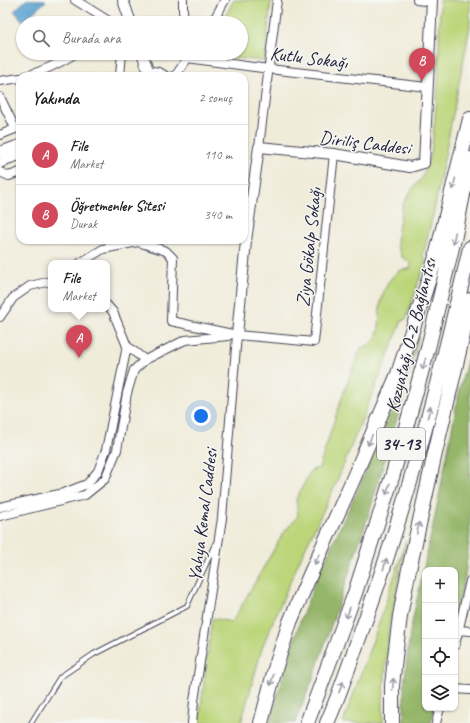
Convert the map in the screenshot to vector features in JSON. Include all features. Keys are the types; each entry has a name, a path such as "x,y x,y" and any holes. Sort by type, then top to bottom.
{"highway":[{"path":"261,723 275,669 290,622 398,374 436,257 470,119"},
{"name":"Kozyatağı O-2 Bağlantısı","path":"308,723 356,593 393,474 428,348 455,235 470,159"},
{"name":"Kozyatağı O-2 Bağlantısı","path":"328,723 375,596 410,484 453,323 470,248"},
{"path":"392,723 392,686 400,616 408,574 470,300"}],"street":[{"path":"74,0 96,16"},
{"path":"123,0 129,16"},
{"path":"183,0 183,16"},
{"path":"216,16 225,0"},
{"name":"Yahya Kemal Caddesi","path":"248,227 277,0"},
{"path":"417,0 432,1"},
{"name":"Diriliş Caddesi","path":"259,147 334,154 410,167 424,163 432,1"},
{"path":"40,72 65,60"},
{"path":"120,72 121,60"},
{"path":"144,60 146,72"},
{"path":"178,72 185,60"},
{"name":"Kutlu Sokağı","path":"217,60 269,69 427,87"},
{"path":"0,81 16,79"},
{"path":"0,97 16,126"},
{"path":"0,135 16,128"},
{"path":"0,152 16,146"},
{"name":"Ziya Gökalp Sokağı","path":"237,335 314,342 334,154"},
{"path":"0,163 16,156"},
{"path":"0,172 9,176 16,173"},
{"path":"85,260 103,249 128,244"},
{"path":"144,244 166,251 173,258 171,321 237,335"},
{"name":"Yahya Kemal Caddesi","path":"192,723 194,701 222,518 246,244"},
{"path":"0,317 13,298 30,286 48,282"},
{"path":"110,309 127,346 145,360"},
{"path":"0,516 85,496 105,479 117,450 127,393 134,370 145,360 185,340 237,335"},
{"path":"0,507 64,493 87,484 98,471 106,450 127,346"},
{"path":"457,639 470,580"},
{"path":"459,630 470,631"},
{"path":"458,689 470,690"},
{"path":"436,723 439,711"}],"lane":[{"path":"31,723 60,677 94,654 187,606 219,536"}],"green space":[{"path":"234,0 271,0 265,61 248,59 248,16 225,16"},
{"path":"440,0 470,0 470,27 435,206 423,256 426,260 406,319 402,321 335,486 300,559 263,645 241,723 199,723 212,618 232,622 284,532 298,516 296,499 311,470 319,468 361,348 371,344 377,335 380,307 386,286 397,273 402,270 410,269 411,263 402,257 397,245 398,229 403,204 412,189 422,178 431,154 438,87"},
{"path":"417,336 419,337 399,412 368,517 314,676 295,723 270,723 300,621 320,570 358,489 395,402"},
{"path":"470,350 470,535 465,577 458,608 458,567 424,567 460,387"},
{"path":"406,541 389,626 383,702 383,723 343,723 378,626"},
{"path":"422,576 422,711 433,711 431,723 404,723 404,686 410,632"}],"water":[{"path":"26,0 46,1 29,16 18,16 14,11"}],"place":[{"name":"Öğretmenler Sitesi","path":"422,81"},
{"name":"File","path":"79,358"}]}
